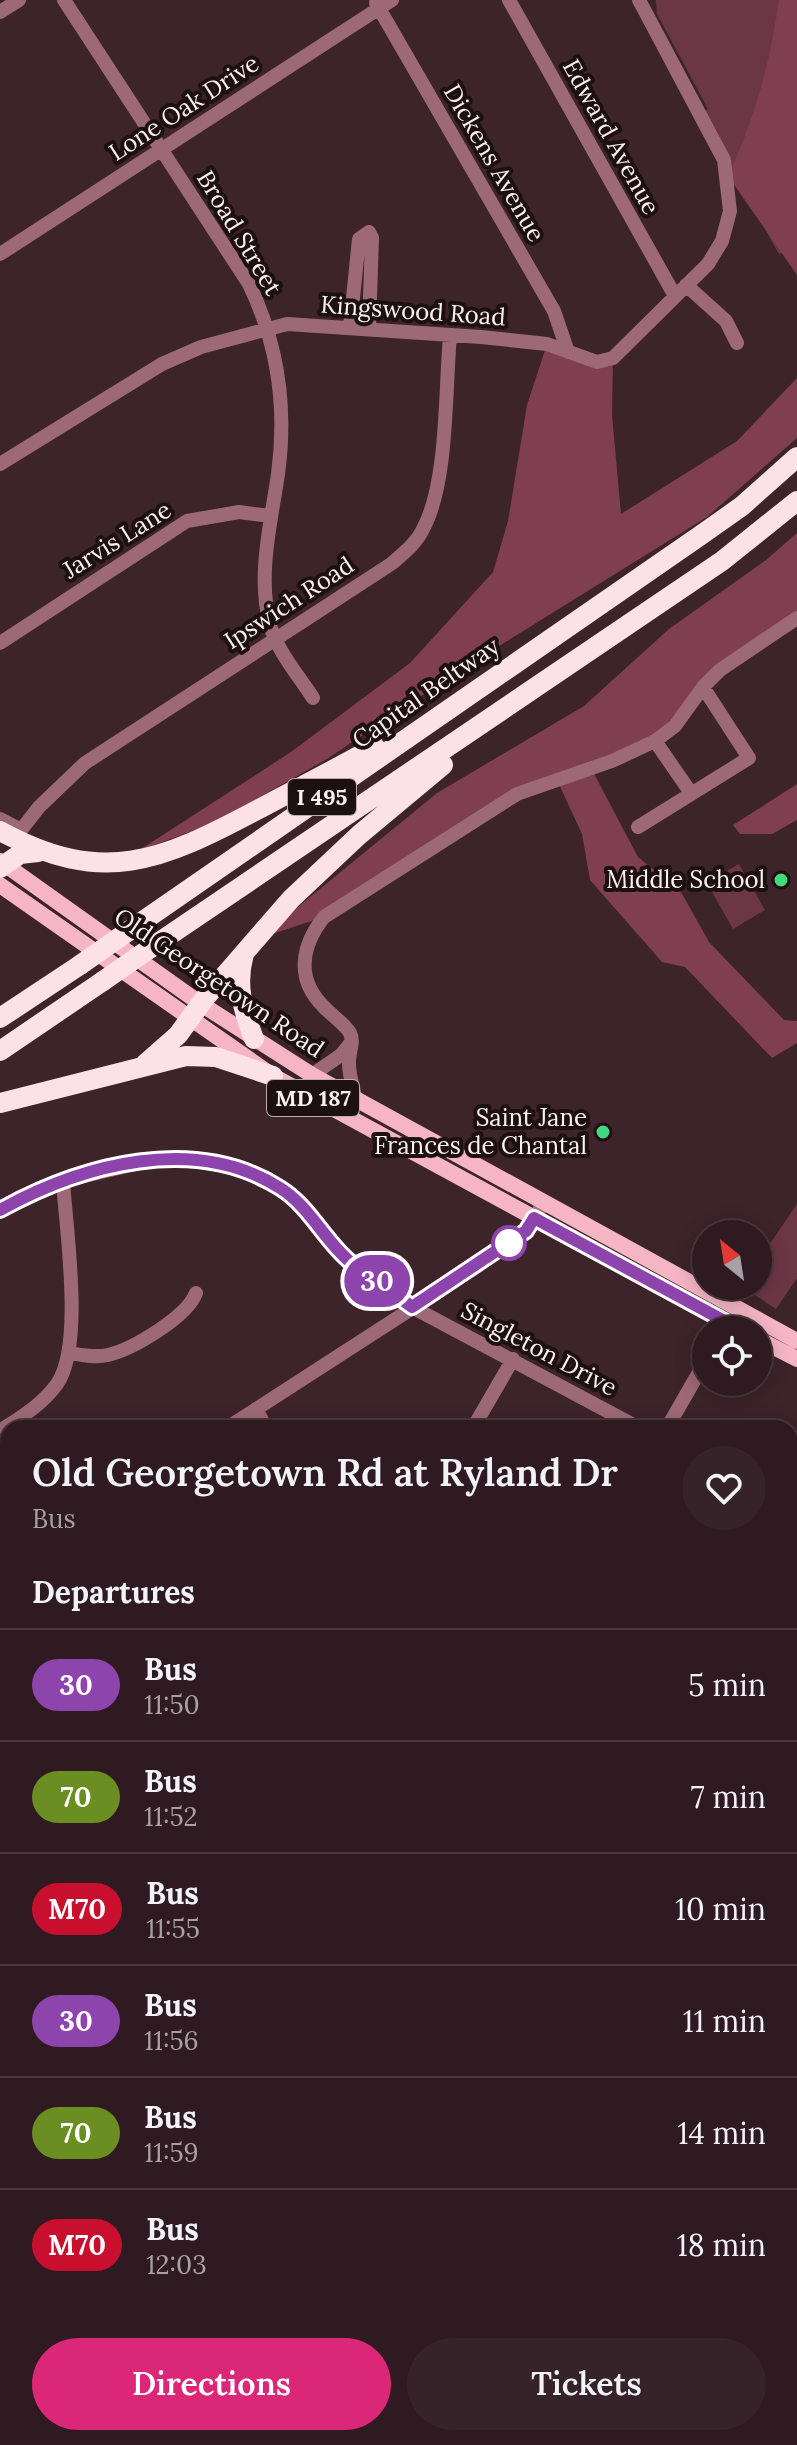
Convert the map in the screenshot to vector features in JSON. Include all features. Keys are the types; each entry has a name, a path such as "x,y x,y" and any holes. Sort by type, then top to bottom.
{"highway":[{"name":"Capital Beltway","path":"0,1018 742,506 797,457"},
{"name":"I 495","path":"0,1051 722,561 797,501"},
{"path":"1,864 20,854 38,852 84,861 118,863 175,851 339,767 514,664"},
{"path":"145,1064 166,1048 246,948 291,899 359,835 533,691"},
{"path":"0,831 38,852"},
{"path":"246,948 239,981 254,1039"},
{"path":"0,1103 186,1056 211,1056 273,1076"}],"main road":[{"name":"Old Georgetown Road","path":"1,864 195,1012 273,1076 539,1211"},
{"name":"Old Georgetown Road","path":"0,885 195,1012 254,1039 719,1316"},
{"name":"Old Georgetown Road","path":"772,1334 797,1341"},
{"path":"772,1346 797,1359"}],"street":[{"path":"0,12 19,0"},
{"name":"Broad Street","path":"64,0 249,284 268,328 276,357 281,407 278,471 270,516 265,588 275,638 313,698"},
{"name":"Edward Avenue","path":"509,0 675,296"},
{"name":"Kingswood Road","path":"0,464 162,364 201,347 287,324 547,344 597,362 613,358 708,264 722,241 730,211 724,160 639,0"},
{"name":"Lone Oak Drive","path":"0,254 382,3"},
{"name":"Dickens Avenue","path":"382,3 554,311 568,352"},
{"path":"350,327 359,239 369,232 372,238 369,328"},
{"path":"686,285 726,321 737,343"},
{"name":"Ipswich Road","path":"0,819 21,830 39,807 85,763 391,564 409,549 424,529 436,498 450,336"},
{"name":"Jarvis Lane","path":"0,643 187,521 239,512 270,516"},
{"path":"356,1101 349,1064 352,1040 349,1031 314,995 304,968 305,945 324,917 517,794 612,761 655,741 675,726 703,687 720,670 795,623"},
{"path":"638,827 749,758 703,687"},
{"path":"655,741 691,793"},
{"path":"312,1075 341,1055 352,1040"},
{"name":"Singleton Drive","path":"0,1210 63,1181 157,1159 212,1161 247,1171 282,1189 307,1211 347,1259 412,1307 624,1420"},
{"path":"16,1420 41,1403 58,1382 69,1353 71,1326 63,1181"},
{"path":"239,1420 526,1231 539,1211"},
{"path":"69,1353 93,1357 127,1347 184,1311 196,1293"},
{"path":"478,1420 513,1359"},
{"path":"672,1420 692,1384"},
{"path":"256,1409 262,1420"}],"shaded area":[{"path":"656,0 797,0 795,248 779,254 771,240 702,112 708,109 657,14"},
{"path":"779,0 797,0 797,275 728,176 760,90"},
{"path":"547,344 613,358 612,415 621,514 737,441 797,378 797,438 707,517 451,676 327,759 214,823 138,851 291,752 410,663 493,572 508,521 527,405"},
{"path":"797,533 797,618 720,670 675,726 591,768 638,857 681,892 709,942 784,1020 797,1021 797,1043 772,1058 685,967 662,962 590,880 582,834 556,778 324,917 260,938 437,793 584,706 669,629 766,560"},
{"path":"797,784 797,820 772,834 740,834 733,825"},
{"path":"739,864 765,910 733,929 707,883"},
{"path":"797,1204 797,1278 776,1309 762,1300 772,1300 772,1241"}],"bus line":[{"name":"30","path":"0,1210 63,1181 106,1169 157,1159 212,1161 247,1171 282,1189 307,1211 347,1259 412,1307 526,1231 534,1218 715,1316"}],"place":[{"name":"Middle School","path":"781,880"},
{"name":"Saint Jane Frances de Chantal","path":"603,1132"}]}
